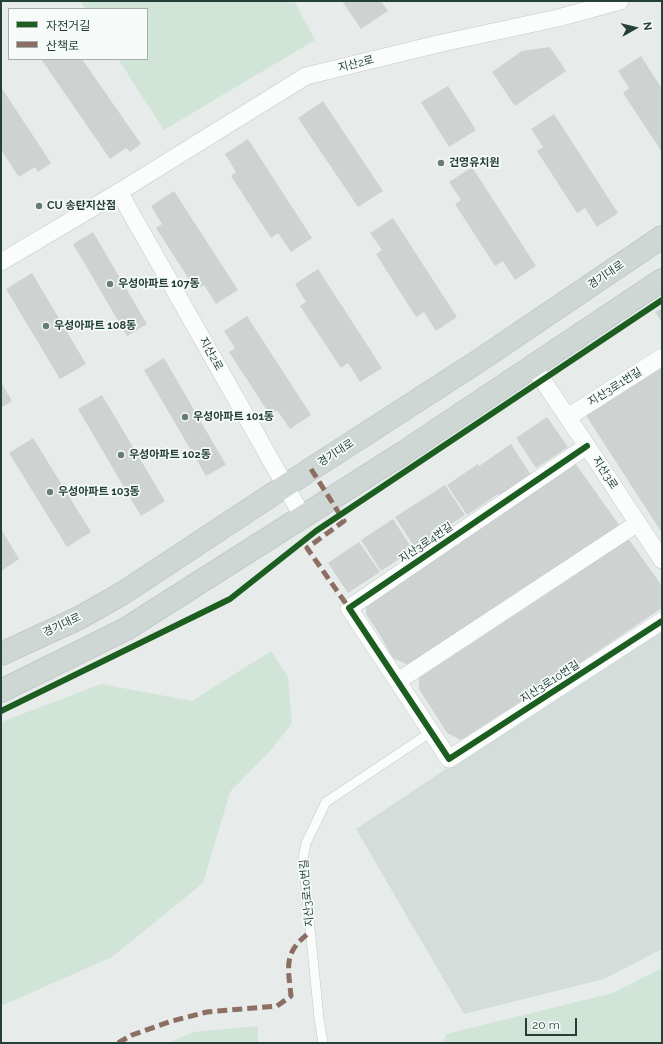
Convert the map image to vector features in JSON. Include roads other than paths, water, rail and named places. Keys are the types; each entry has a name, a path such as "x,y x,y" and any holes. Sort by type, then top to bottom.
{"main road":[{"name":"경기대로","path":"1,654 79,618 123,593 480,360 662,237"},
{"path":"1,691 126,629 403,453 662,280"}],"street":[{"name":"지산2로","path":"1,262 119,192 306,76 442,43 558,18 620,1"},
{"name":"지산2로","path":"119,192 303,517"},
{"name":"지산3로1번길","path":"568,416 662,357"},
{"name":"지산3로","path":"533,366 568,416 662,560"},
{"name":"지산3로4번길","path":"398,682 349,608 587,446"},
{"path":"431,732 398,682 638,523"},
{"name":"지산3로10번길","path":"431,732 449,759 662,621"}],"lane":[{"name":"지산3로10번길","path":"323,1043 319,1018 303,859 306,843 326,802 431,732"}],"place":[{"name":"건영유치원","path":"441,163"},
{"name":"CU 송탄지산점","path":"39,206"},
{"name":"우성아파트 107동","path":"110,284"},
{"name":"우성아파트 108동","path":"46,326"},
{"name":"우성아파트 101동","path":"185,417"},
{"name":"우성아파트 102동","path":"121,455"},
{"name":"우성아파트 103동","path":"50,492"}]}
